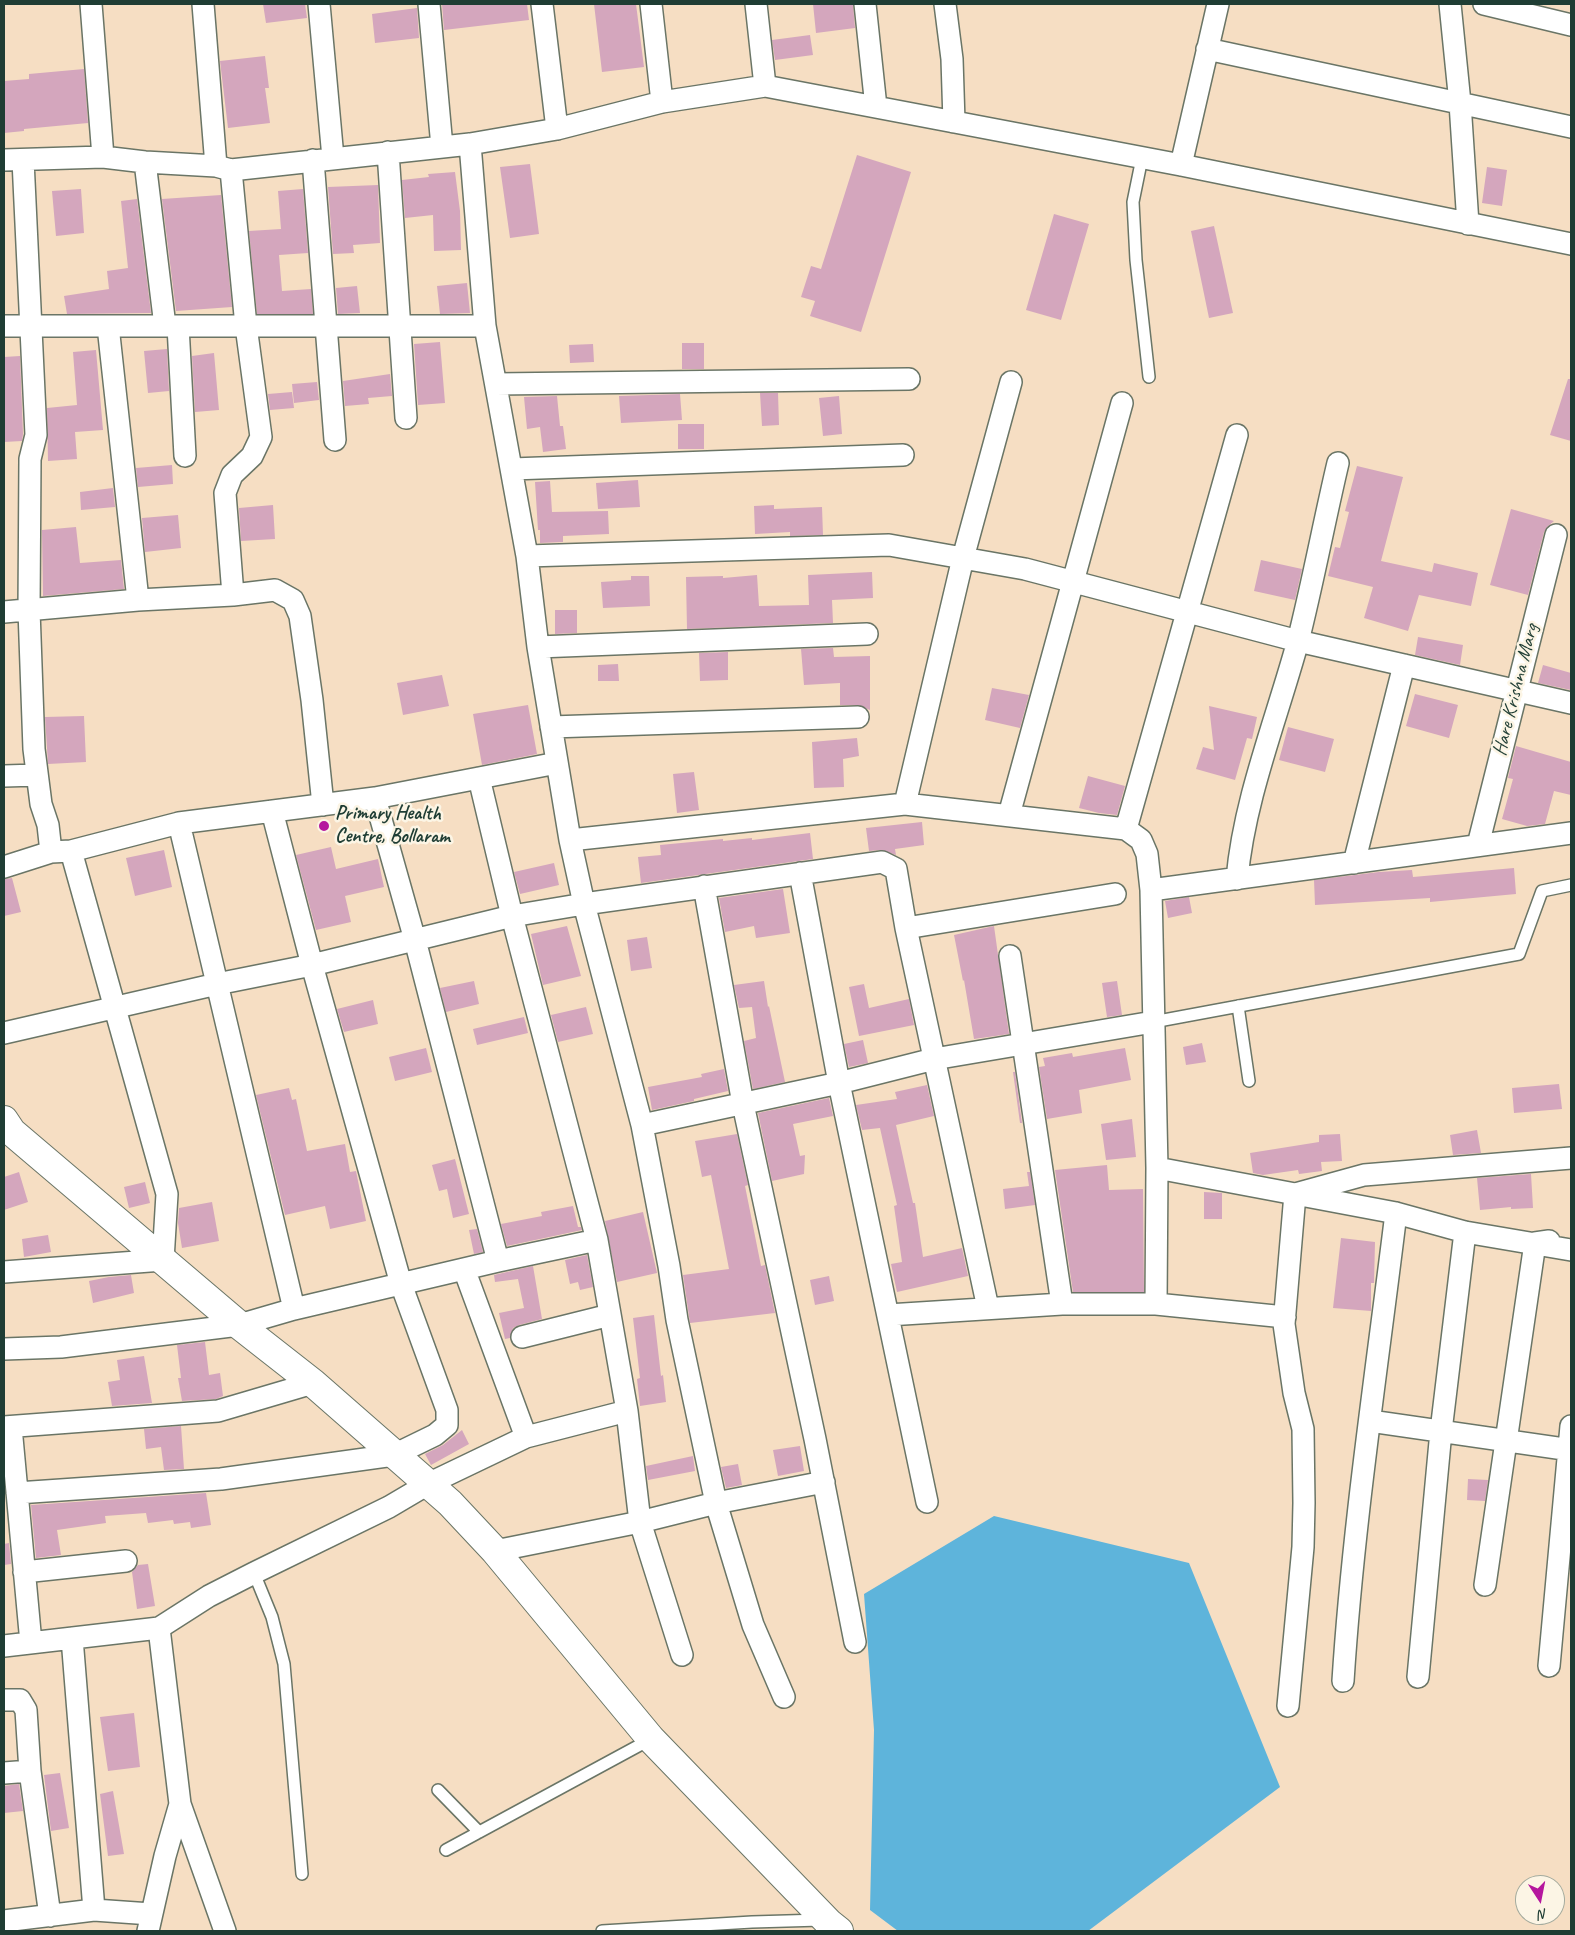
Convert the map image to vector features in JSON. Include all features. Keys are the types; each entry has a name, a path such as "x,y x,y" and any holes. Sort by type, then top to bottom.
{"street":[{"path":"91,4 103,157"},
{"path":"203,4 260,437 252,456 232,475 225,493 233,595"},
{"path":"319,4 326,326 335,440"},
{"path":"429,4 442,147"},
{"path":"542,4 557,129"},
{"path":"651,4 662,102"},
{"path":"756,4 765,86"},
{"path":"865,4 876,107"},
{"path":"945,4 952,59 954,122"},
{"path":"1181,165 1218,4"},
{"path":"1450,4 1460,103 1468,224"},
{"path":"1484,4 1571,25"},
{"path":"1207,48 1571,127"},
{"path":"163,1260 167,1194 115,1009 60,852 48,825 41,804 37,776 34,749 29,610 30,459 36,435 32,326 13,160 103,157 224,168 323,159 470,144 557,129 662,102 765,86 1181,165 1571,244"},
{"path":"470,144 485,326 527,556 538,647 570,840 584,904 642,1125 670,1266 677,1320 716,1504 753,1625 784,1697"},
{"path":"388,152 406,418"},
{"path":"146,162 172,326 185,456"},
{"path":"4,326 485,326"},
{"path":"108,326 138,600"},
{"path":"496,384 909,378"},
{"path":"905,804 964,558 1011,382"},
{"path":"1009,815 1122,403"},
{"path":"1126,829 1236,436"},
{"path":"512,469 903,455"},
{"path":"1237,878 1240,853 1266,747 1298,641 1338,463"},
{"name":"Hare Krishna Marg","path":"1478,846 1556,535"},
{"path":"527,556 888,545 1025,569 1298,641 1571,703"},
{"path":"4,612 138,600 233,595 275,590 293,600 300,616 323,805"},
{"path":"538,647 867,634"},
{"path":"1354,862 1404,665"},
{"path":"551,727 858,717"},
{"path":"4,867 179,823 375,798 557,762"},
{"path":"4,776 37,776"},
{"path":"479,778 512,916 597,1240 627,1410 640,1522 682,1656"},
{"path":"375,798 415,940 498,1261"},
{"path":"570,840 905,804 1126,829 1141,840 1147,854 1151,890 1157,1168 1156,1304"},
{"path":"17,1493 221,1479 394,1455 435,1435 447,1425 447,1410 400,1284 312,965 272,811"},
{"path":"179,823 294,1309"},
{"path":"1151,890 1571,833"},
{"path":"4,1033 217,984 312,965 512,916 704,886 882,862 896,869 906,928 988,1308"},
{"path":"800,874 839,1083 927,1502"},
{"path":"704,886 743,1104 824,1482 855,1642"},
{"path":"906,928 1115,894"},
{"path":"1010,956 1062,1304"},
{"path":"642,1125 839,1083 934,1059 1153,1022"},
{"path":"4,1120 12,1132 239,1326 313,1383 450,1503 495,1551 651,1738 832,1925"},
{"path":"1295,1194 1364,1175 1571,1158"},
{"path":"1157,1168 1396,1214 1465,1232 1571,1250"},
{"path":"1288,1706 1303,1547 1304,1503 1303,1429 1287,1351 1285,1317 1295,1194"},
{"path":"1343,1681 1348,1613 1396,1214"},
{"path":"1418,1677 1441,1431 1465,1232"},
{"path":"1535,1243 1571,1238"},
{"path":"4,1349 60,1347 239,1326 294,1309 498,1261 597,1240"},
{"path":"1485,1585 1535,1243"},
{"path":"4,1272 163,1260"},
{"path":"464,1269 526,1438"},
{"path":"888,1315 1062,1304 1156,1304 1285,1317"},
{"path":"522,1337 610,1315"},
{"path":"31,1643 17,1493 7,1427 218,1411 313,1383"},
{"path":"4,1646 158,1628 209,1596 389,1507 428,1484 526,1438 627,1410"},
{"path":"1370,1421 1570,1450"},
{"path":"1549,1666 1571,1426"},
{"path":"495,1551 824,1482"},
{"path":"24,1572 126,1561"},
{"path":"158,1628 180,1804 225,1931"},
{"path":"72,1638 94,1910"},
{"path":"4,1700 20,1700 26,1710 30,1771 50,1916"},
{"path":"4,1773 30,1771"},
{"path":"4,1921 94,1910 149,1923 180,1804"}],"lane":[{"path":"1142,158 1133,202 1136,260 1149,377"},
{"path":"1153,1022 1519,954 1542,891 1571,885"},
{"path":"1238,1006 1249,1081"},
{"path":"254,1573 272,1617 284,1664 302,1874"},
{"path":"446,1850 651,1738"},
{"path":"438,1790 479,1832"},
{"path":"602,1931 752,1922 832,1925"}],"water":[{"path":"994,1516 1189,1563 1280,1787 1088,1931 898,1931 870,1910 874,1730 864,1594"}],"building":[{"path":"263,4 305,4 307,18 266,23"},
{"path":"442,4 527,4 529,20 444,30"},
{"path":"594,4 636,4 644,67 602,72"},
{"path":"813,4 853,4 855,28 816,33"},
{"path":"417,8 419,38 375,43 372,14"},
{"path":"810,35 813,55 775,60 772,40"},
{"path":"265,56 269,88 265,88 270,123 228,128 220,61"},
{"path":"84,69 88,123 24,129 24,131 4,133 4,81 29,79 29,74"},
{"path":"857,155 911,172 861,332 810,316 815,301 801,297 811,266 821,269"},
{"path":"530,164 539,234 510,238 500,167"},
{"path":"1487,167 1507,170 1502,206 1482,203"},
{"path":"455,172 460,211 461,250 434,251 433,215 405,218 402,180 429,177 428,174"},
{"path":"378,185 380,243 353,245 354,253 333,254 328,187"},
{"path":"81,189 84,233 56,236 52,191"},
{"path":"303,189 308,253 279,255 282,291 311,289 313,314 257,314 249,231 281,229 278,191"},
{"path":"221,195 232,307 176,311 162,199"},
{"path":"137,199 151,313 67,314 64,296 109,289 107,271 128,268 121,201"},
{"path":"1054,214 1089,224 1061,320 1026,310"},
{"path":"1214,226 1233,313 1209,318 1191,231"},
{"path":"467,283 470,313 440,314 437,286"},
{"path":"357,286 360,313 338,314 336,288"},
{"path":"440,342 445,403 418,405 414,344"},
{"path":"682,343 704,343 704,369 682,369"},
{"path":"593,344 594,362 570,363 569,345"},
{"path":"167,349 169,391 148,393 144,351"},
{"path":"96,350 103,430 75,432 77,459 48,461 47,408 77,405 73,352"},
{"path":"214,353 219,410 195,412 192,356"},
{"path":"20,356 22,441 4,442 4,357"},
{"path":"390,374 392,396 368,398 369,404 345,406 343,381"},
{"path":"1568,379 1571,379 1571,441 1550,435"},
{"path":"317,382 319,400 294,403 292,384"},
{"path":"292,392 294,408 270,410 268,394"},
{"path":"760,393 778,393 779,425 762,426"},
{"path":"680,394 682,420 621,423 619,396"},
{"path":"557,396 560,426 563,426 566,449 543,452 540,427 527,429 524,397"},
{"path":"839,396 842,434 823,436 819,398"},
{"path":"678,424 704,424 704,449 678,449"},
{"path":"172,465 173,484 138,487 136,468"},
{"path":"1357,466 1403,477 1381,561 1432,572 1434,563 1478,573 1471,606 1419,595 1408,631 1364,618 1373,587 1328,576 1335,547 1340,548 1349,512 1345,511"},
{"path":"638,480 640,507 598,509 596,483"},
{"path":"550,481 552,512 608,511 609,534 563,536 563,542 540,543 535,482"},
{"path":"113,488 115,507 81,510 80,492"},
{"path":"273,505 275,539 241,541 239,508"},
{"path":"774,505 774,509 822,507 823,535 790,536 790,532 755,534 754,506"},
{"path":"1511,509 1554,521 1544,532 1528,595 1490,585"},
{"path":"178,515 181,548 145,552 142,518"},
{"path":"76,527 80,563 121,560 124,589 43,596 42,530"},
{"path":"1261,560 1302,569 1295,600 1254,591"},
{"path":"872,572 873,598 832,600 833,623 687,629 686,577 723,576 723,578 757,575 759,606 809,605 808,575"},
{"path":"631,576 649,576 650,606 603,608 601,582 631,580"},
{"path":"555,610 577,610 577,633 555,634"},
{"path":"1418,637 1463,645 1460,665 1415,655"},
{"path":"833,648 834,657 870,656 870,710 858,705 840,705 840,683 804,685 801,649"},
{"path":"728,652 728,680 700,681 699,653"},
{"path":"618,664 619,681 598,681 598,665"},
{"path":"1543,665 1571,673 1571,690 1538,683"},
{"path":"442,675 449,706 403,715 397,683"},
{"path":"992,688 1029,695 1020,728 985,720"},
{"path":"1415,694 1458,705 1449,738 1406,726"},
{"path":"528,705 537,754 482,765 473,714"},
{"path":"1209,706 1257,717 1252,739 1247,738 1235,780 1196,769 1203,747 1214,750"},
{"path":"84,716 86,762 48,764 45,717"},
{"path":"1288,727 1334,739 1325,772 1279,760"},
{"path":"857,738 859,756 843,759 844,787 814,788 812,742"},
{"path":"1516,746 1571,762 1571,795 1554,791 1545,824 1527,826 1502,819 1513,779 1508,778"},
{"path":"694,772 699,810 677,813 673,774"},
{"path":"1088,776 1125,786 1117,815 1079,808"},
{"path":"922,822 924,845 895,849 896,855 881,850 869,851 866,828"},
{"path":"810,833 813,859 641,883 638,857 661,855 660,845 723,839 723,841 752,838 752,840"},
{"path":"331,847 336,869 378,859 384,887 345,896 351,922 316,930 296,855"},
{"path":"164,850 172,887 135,896 126,858"},
{"path":"554,863 559,885 520,894 514,872"},
{"path":"1514,868 1516,894 1430,902 1430,898 1315,905 1314,880 1412,870 1413,877"},
{"path":"12,878 21,912 4,916 4,879"},
{"path":"783,889 790,933 756,938 754,926 725,932 719,898"},
{"path":"1189,897 1192,913 1168,918 1165,901"},
{"path":"567,926 581,976 543,985 531,934"},
{"path":"994,926 1009,1034 974,1039 954,935"},
{"path":"647,937 652,968 631,971 627,940"},
{"path":"474,981 479,1004 446,1012 440,988"},
{"path":"764,981 785,1082 753,1089 744,1041 756,1038 752,1007 739,1008 734,985"},
{"path":"1117,981 1122,1015 1107,1017 1102,983"},
{"path":"864,984 869,1008 909,999 914,1025 859,1036 849,987"},
{"path":"373,1000 378,1024 344,1032 337,1009"},
{"path":"586,1007 593,1034 558,1042 551,1015"},
{"path":"524,1017 528,1033 477,1045 473,1029"},
{"path":"863,1040 868,1063 849,1067 844,1044"},
{"path":"1202,1043 1206,1062 1186,1065 1183,1047"},
{"path":"426,1048 432,1072 395,1081 389,1057"},
{"path":"1125,1048 1131,1080 1079,1090 1082,1113 1047,1119 1039,1067 1045,1066 1043,1058 1072,1053 1073,1057"},
{"path":"724,1069 728,1091 652,1110 648,1087 702,1077 701,1074"},
{"path":"1013,1072 1015,1072 1022,1123 1020,1123"},
{"path":"1559,1084 1562,1109 1514,1113 1512,1088"},
{"path":"927,1085 934,1116 896,1125 913,1203 915,1203 923,1257 962,1248 968,1276 897,1292 891,1264 902,1262 894,1206 897,1205 880,1128 862,1130 856,1105 897,1099 895,1092"},
{"path":"289,1088 292,1100 296,1099 307,1151 345,1144 350,1172 356,1171 366,1221 330,1229 325,1206 285,1215 256,1095"},
{"path":"829,1098 833,1116 793,1124 800,1156 805,1155 804,1174 772,1181 758,1113"},
{"path":"1132,1119 1136,1157 1106,1160 1101,1124"},
{"path":"1477,1130 1481,1153 1453,1155 1450,1135"},
{"path":"737,1134 748,1185 745,1186 761,1266 765,1265 775,1313 690,1323 683,1275 729,1269 711,1175 702,1177 695,1141"},
{"path":"1340,1134 1342,1161 1321,1162 1322,1171 1299,1174 1298,1170 1263,1175 1253,1173 1250,1153 1319,1142 1319,1135"},
{"path":"455,1159 469,1214 453,1218 447,1189 439,1191 432,1165"},
{"path":"1107,1165 1109,1190 1143,1189 1144,1292 1073,1292 1055,1170"},
{"path":"19,1172 28,1202 4,1210 4,1177"},
{"path":"1027,1172 1030,1172 1035,1205 1005,1209 1003,1189 1029,1186"},
{"path":"1531,1174 1533,1208 1511,1209 1511,1207 1480,1210 1477,1178"},
{"path":"145,1182 150,1203 129,1208 124,1187"},
{"path":"1204,1192 1222,1193 1222,1219 1204,1219"},
{"path":"212,1202 219,1241 182,1248 178,1223 179,1208"},
{"path":"573,1206 578,1227 581,1227 582,1230 507,1246 501,1224 542,1216 541,1212"},
{"path":"643,1212 657,1273 617,1282 605,1221"},
{"path":"477,1229 483,1252 474,1254 469,1230"},
{"path":"48,1235 51,1252 24,1257 22,1239"},
{"path":"1341,1238 1375,1242 1374,1283 1371,1283 1371,1311 1333,1308"},
{"path":"587,1255 593,1287 580,1290 578,1282 570,1284 565,1260"},
{"path":"533,1266 542,1319 513,1328 510,1338 505,1339 499,1313 524,1308 518,1279 495,1282 494,1275"},
{"path":"131,1275 134,1293 93,1303 89,1281"},
{"path":"829,1276 834,1301 815,1305 810,1280"},
{"path":"654,1315 666,1402 640,1406 637,1379 640,1378 633,1318"},
{"path":"205,1342 209,1375 220,1373 223,1396 216,1399 182,1401 178,1378 181,1378 177,1345"},
{"path":"144,1356 152,1403 112,1406 108,1382 120,1380 117,1360"},
{"path":"181,1426 184,1469 164,1470 161,1447 146,1449 144,1429"},
{"path":"462,1430 469,1444 431,1465 425,1454 443,1445"},
{"path":"800,1446 804,1471 778,1476 773,1450"},
{"path":"693,1456 695,1471 648,1480 646,1466"},
{"path":"738,1464 742,1485 726,1488 721,1467"},
{"path":"1468,1479 1488,1480 1485,1501 1467,1500"},
{"path":"206,1493 211,1525 191,1528 190,1522 174,1524 173,1520 148,1523 146,1513 105,1516 106,1523 57,1530 61,1555 36,1558 31,1505"},
{"path":"9,1543 11,1564 4,1565 4,1544"},
{"path":"148,1564 155,1606 137,1609 132,1572 138,1565"},
{"path":"134,1713 140,1767 108,1771 100,1717"},
{"path":"60,1773 69,1828 51,1831 44,1775"},
{"path":"19,1784 23,1811 4,1813 4,1786"},
{"path":"113,1791 124,1854 108,1856 100,1794"}],"place":[{"name":"Primary Health Centre, Bollaram","path":"324,826"}]}
